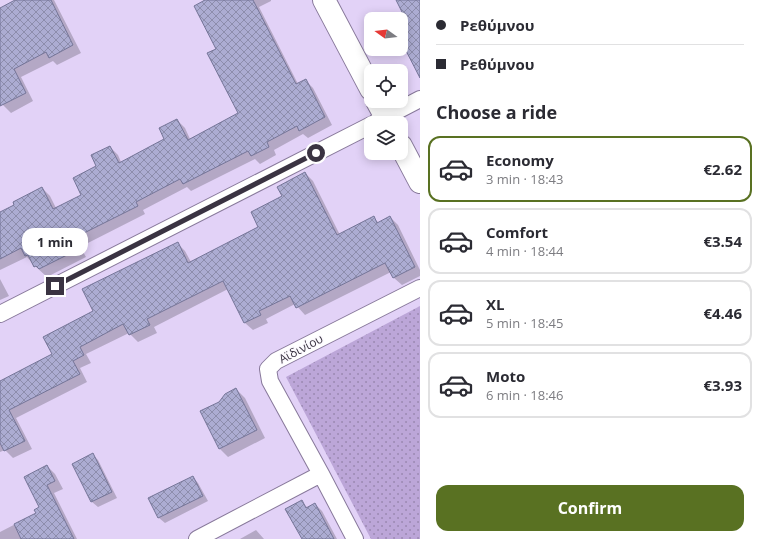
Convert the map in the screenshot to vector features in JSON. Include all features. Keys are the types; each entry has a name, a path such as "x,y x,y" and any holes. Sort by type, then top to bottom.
{"street":[{"path":"324,0 364,76"},
{"path":"384,116 420,99"},
{"path":"0,314 364,126"},
{"path":"408,159 420,182"},
{"name":"Αϊδινίου","path":"355,539 270,381 268,369 276,361 420,288"},
{"path":"197,539 321,474"}],"shaded area":[{"path":"420,306 420,539 371,539 286,377"}],"building":[{"path":"15,0 51,0 73,45 49,58 46,52 14,69 26,93 0,106 0,8"},
{"path":"205,0 253,0 296,84 306,79 325,117 299,131 297,126 267,142 269,147 251,156 248,151 183,184 180,179 136,202 138,206 76,237 79,241 75,242 79,249 39,269 36,266 34,267 28,255 25,256 21,248 0,259 0,212 14,205 13,202 42,187 53,209 81,195 73,178 96,166 91,155 110,146 119,163 164,139 159,128 177,119 188,140 238,113 207,53 216,49 194,6"},
{"path":"396,0 420,0 420,78 408,55 408,12 402,12"},
{"path":"305,172 337,235 374,216 377,223 390,216 415,267 393,278 385,263 296,308 290,296 259,311 261,315 244,323 223,281 147,319 150,325 129,335 123,324 80,347 84,355 73,361 80,374 9,410 25,441 4,451 0,443 0,381 52,354 43,337 93,311 82,289 178,242 188,263 258,227 251,212 282,196 277,187"},
{"path":"236,388 257,430 219,449 200,411 219,402 225,394"},
{"path":"93,453 112,492 91,502 72,464"},
{"path":"47,465 55,481 47,485 74,539 21,539 14,524 36,513 34,510 39,507 24,477"},
{"path":"193,476 203,496 158,518 148,498"},
{"path":"302,500 306,508 315,503 334,539 302,539 285,509"}],"route":[{"path":"55,286 316,153"}]}
